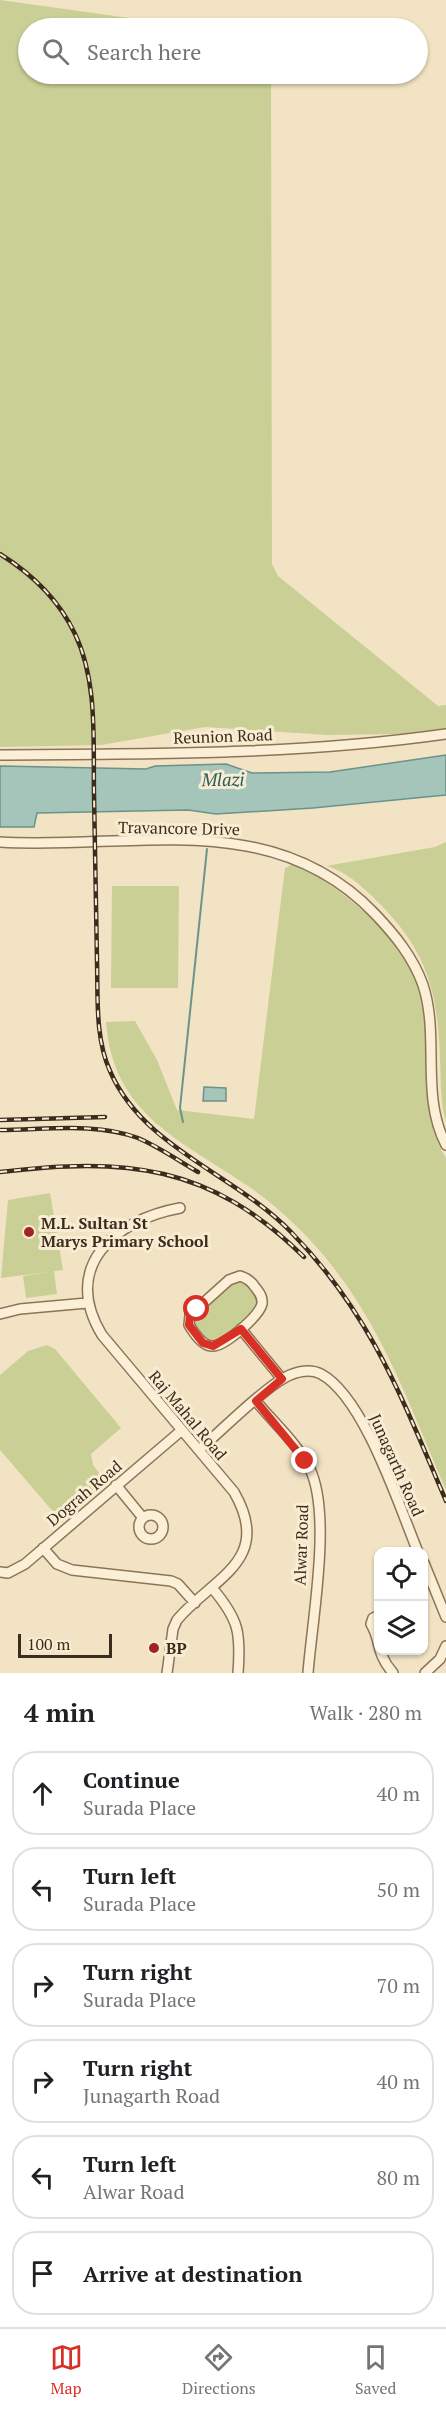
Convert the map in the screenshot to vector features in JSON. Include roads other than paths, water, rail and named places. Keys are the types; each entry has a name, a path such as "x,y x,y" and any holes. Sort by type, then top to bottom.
{"street":[{"name":"Reunion Road","path":"0,755 266,751 349,746 446,734"},
{"name":"Travancore Drive","path":"0,842 242,844 292,857 341,883 371,910 400,942 422,983 429,1018 433,1103 438,1127 446,1145"},
{"path":"0,1314 20,1309 87,1303 90,1271 107,1242 125,1227 160,1212 180,1208"},
{"path":"240,1276 250,1281 262,1298 260,1310 241,1329 213,1346 203,1343 192,1330 188,1319 230,1280 240,1276"},
{"name":"Raj Mahal Road","path":"87,1303 102,1335 234,1492 245,1518 244,1544 238,1561 213,1589 182,1614 173,1629 167,1673"},
{"path":"241,1329 282,1379"},
{"name":"Junagarth Road","path":"199,1450 282,1379 307,1371 319,1373 328,1379 359,1416 416,1547"},
{"name":"Alwar Road","path":"256,1401 300,1453 309,1468 318,1496 321,1525 308,1673"},
{"name":"Dograh Road","path":"1,1573 15,1570 43,1548 182,1430"},
{"path":"116,1485 143,1518"},
{"path":"43,1548 57,1564 72,1570 171,1581 178,1584 195,1603"},
{"path":"428,1575 446,1617"},
{"path":"213,1589 229,1608 239,1631 238,1673"},
{"path":"425,1673 443,1661 446,1646"},
{"path":"381,1655 393,1673"}],"water":[{"name":"Mlazi","path":"446,755 446,795 313,808 216,814 188,810 37,813 34,827 0,827 0,766 146,769 155,766 226,764 252,773 330,772"},
{"path":"204,1087 226,1088 226,1101 203,1101"}],"waterway":[{"path":"183,1122 180,1108 207,849"}],"railway":[{"path":"0,554 34,579 53,599 75,634 88,672 94,733 98,1017 102,1045 110,1071 125,1098 144,1120 192,1159 244,1193 268,1212 291,1232 319,1263 343,1294 382,1359 399,1392 446,1501"},
{"path":"0,1120 105,1117"},
{"path":"0,1130 87,1128 122,1133 146,1142 198,1172"},
{"path":"0,1172 87,1166 126,1168 164,1174 199,1185 234,1202 269,1226 304,1257"}],"place":[{"name":"M.L. Sultan St Marys Primary School","path":"29,1232"},
{"name":"BP","path":"154,1648"}]}
